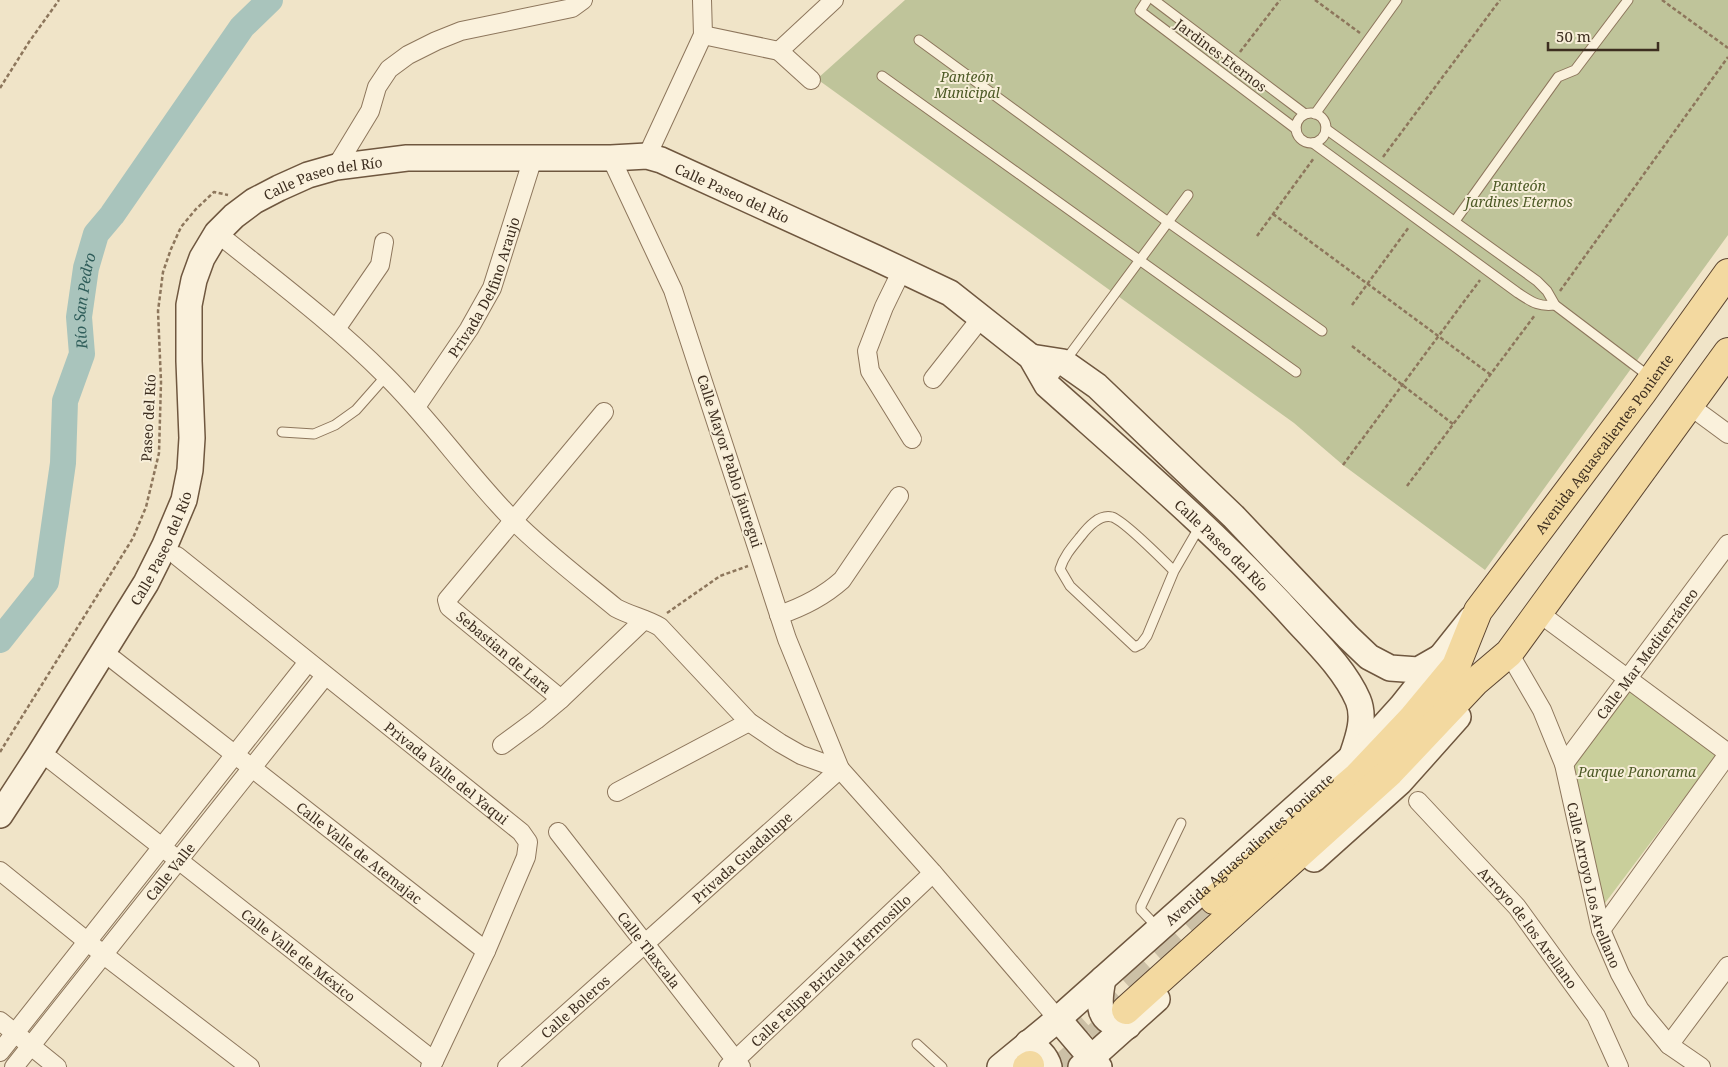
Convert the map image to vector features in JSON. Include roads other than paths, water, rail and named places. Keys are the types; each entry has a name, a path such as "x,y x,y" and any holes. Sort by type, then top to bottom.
{"main road":[{"name":"Avenida Aguascalientes Poniente","path":"1214,900 1351,782 1377,757 1434,694 1456,666 1478,611 1653,379 1728,274"},
{"path":"1127,1018 1390,772 1476,681 1509,653 1728,352"}],"street":[{"path":"336,167 370,111 377,87 389,69 408,55 461,31 572,8 583,0"},
{"path":"647,156 703,35 702,0"},
{"path":"779,51 834,0"},
{"path":"703,35 779,51 810,80"},
{"name":"Calle Paseo del Río","path":"0,815 146,583 165,546 184,500 190,470 192,438 189,306 194,280 202,258 217,233 234,216 254,201 308,175 336,167 408,158 611,158 647,156 661,160 950,293 1031,357 1047,385 1202,523 1270,591 1325,653 1348,681 1359,702 1361,730 1351,759"},
{"name":"Privada Delfino Araujo","path":"416,407 468,329 492,288 533,158"},
{"name":"Calle Mayor Pablo Jáuregui","path":"611,158 673,290 763,560 779,615 840,768"},
{"path":"217,233 336,329 386,376 416,407 469,472 513,520 539,544 616,608 660,627 749,722 780,744 801,755 840,768 1058,1019 1090,1064 1127,1018"},
{"path":"336,329 380,265 384,242"},
{"path":"902,270 884,306 867,351 870,371 912,439"},
{"path":"933,379 981,318"},
{"name":"Calle Paseo del Río","path":"1031,357 1063,362 1097,386 1226,509 1369,657 1390,668 1418,670 1439,658"},
{"path":"1690,406 1728,434"},
{"path":"513,520 604,412"},
{"path":"779,615 802,607 830,591 842,580 899,496"},
{"name":"Sebastian de Lara","path":"513,520 447,600 447,604 561,699"},
{"name":"Calle Mar Mediterráneo","path":"1564,764 1728,544"},
{"name":"Privada Valle del Yaqui","path":"177,556 521,832 528,842 526,857 486,951 432,1064"},
{"name":"Avenida Aguascalientes Poniente","path":"1000,1067 1033,1060 1058,1019 1372,739 1401,707 1478,611"},
{"path":"1539,613 1728,753 1601,930"},
{"path":"502,744 536,720 649,621"},
{"name":"Calle Arroyo Los Arellano","path":"1509,653 1542,710 1564,764 1601,930 1620,974 1640,1010 1670,1045 1701,1067"},
{"name":"Calle Valle de Atemajac","path":"114,660 486,951"},
{"name":"Calle Valle","path":"0,1052 308,662"},
{"name":"Calle Valle","path":"14,1067 325,676"},
{"path":"617,792 749,722"},
{"name":"Calle Valle de México","path":"51,760 432,1064"},
{"name":"Privada Guadalupe","path":"644,945 840,768"},
{"name":"Arroyo de los Arellano","path":"1418,801 1517,907 1596,1016 1619,1067"},
{"name":"Calle Tlaxcala","path":"558,832 735,1065"},
{"path":"0,870 104,955 250,1067"},
{"name":"Calle Felipe Brizuela Hermosillo","path":"735,1065 933,873"},
{"name":"Calle Boleros","path":"507,1067 644,945"},
{"path":"1670,1045 1728,966"},
{"path":"1102,979 1099,1003 1102,1012 1114,1023 1127,1018"},
{"path":"0,1021 57,1067"}],"lane":[{"name":"Jardines Eternos","path":"1148,0 1140,11 1296,130"},
{"path":"1154,0 1310,114 1323,119 1326,129 1322,139 1313,143 1303,142 1297,134 1298,120 1310,114 1397,0"},
{"path":"1455,221 1558,77 1575,70 1628,0"},
{"path":"919,40 1168,222 1322,331"},
{"path":"882,76 1296,372"},
{"path":"1326,129 1537,281 1547,290 1555,305 1653,379"},
{"path":"1313,143 1532,302 1542,306 1555,305"},
{"path":"1047,385 1188,195"},
{"path":"282,432 314,434 335,425 356,410 386,376"},
{"path":"1174,571 1129,529 1113,517 1101,518 1089,526 1064,558 1060,569 1070,586 1135,647 1142,644 1174,571 1202,523"},
{"path":"1159,929 1141,910 1141,906 1181,824"},
{"path":"917,1044 942,1067"}],"waterway":[{"name":"Río San Pedro","path":"0,640 46,582 63,463 65,401 82,354 79,317 86,268 96,234 112,215 242,27 270,0"}],"tunnel":[{"path":"1030,1065 1214,900"},
{"path":"1063,1067 1126,1010"}],"park label":[{"name":"Panteón Municipal","path":"967,84"},
{"name":"Panteón Jardines Eternos","path":"1519,194"},
{"name":"Parque Panorama","path":"1637,771"}]}
